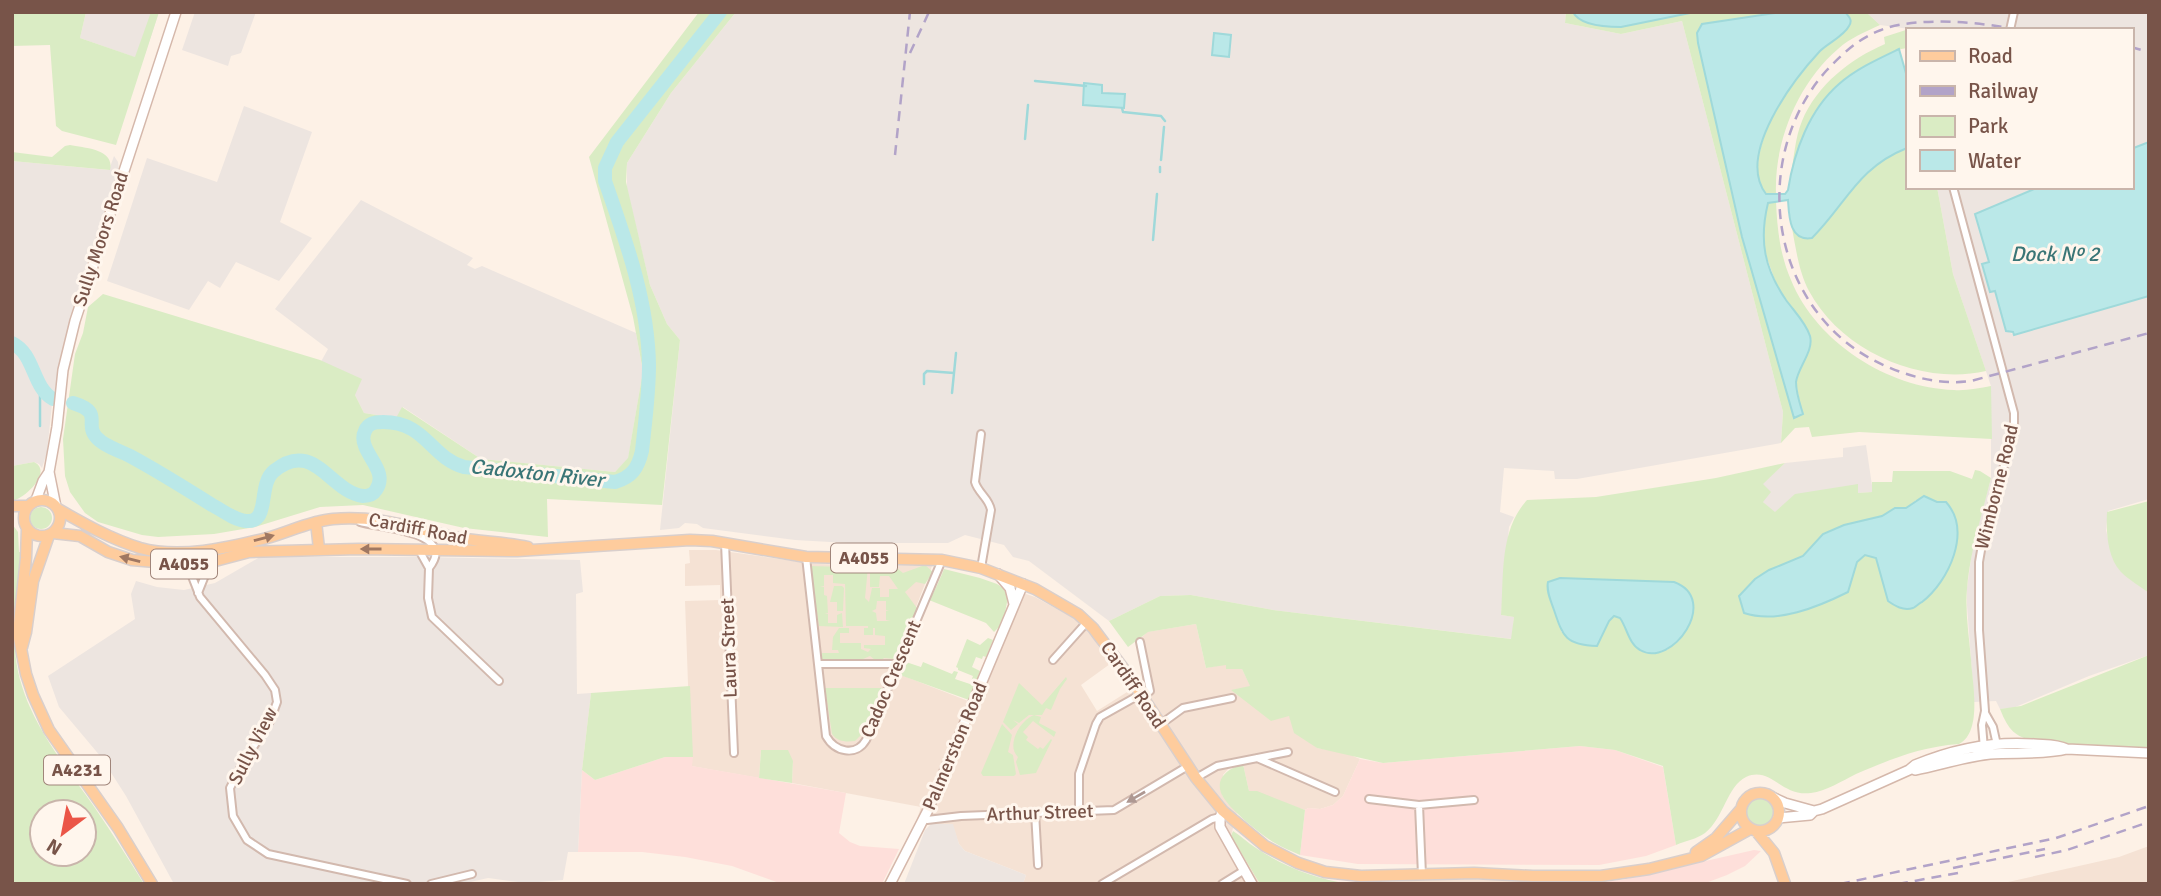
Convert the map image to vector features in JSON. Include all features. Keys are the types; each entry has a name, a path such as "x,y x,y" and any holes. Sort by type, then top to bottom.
{"main road":[{"path":"12,506 46,500 57,508 60,521 51,534 40,536 12,517"},
{"path":"25,525 24,511 32,503"},
{"name":"Cardiff Road","path":"57,508 94,529 143,549 178,551 238,544 316,522 378,518 460,538 538,550"},
{"path":"316,522 319,549"},
{"name":"A4231","path":"25,525 26,558 18,623 23,662 33,695 49,730 118,828 152,884"},
{"name":"Cardiff Road","path":"51,534 80,536 132,560 187,564 215,561 249,552 319,549 517,551 690,540 806,556 942,560 981,568 1024,584 1054,599 1087,622 1099,634 1142,695 1222,814 1282,856 1325,872 1360,880 1474,873 1601,876 1649,869 1701,856 1753,830"},
{"name":"A4231","path":"22,647 33,581 51,534"},
{"path":"1774,853 1778,807 1772,797 1754,793 1744,801 1741,809 1743,822 1774,853 1785,884"},
{"name":"Cardiff Road","path":"1691,857 1716,838 1741,809"},
{"path":"1753,830 1767,830 1777,821"}],"street":[{"name":"Sully Moors Road","path":"32,503 49,472 71,332 176,12"},
{"name":"Wimborne Road","path":"1954,189 2014,414 2014,432 1980,553 1978,620 1984,750"},
{"path":"981,434 975,482 989,502 991,514 981,568"},
{"name":"Sully Moors Road","path":"49,472 57,508"},
{"path":"346,518 367,525 399,529 429,540 435,550 434,562 429,568"},
{"name":"Laura Street","path":"725,543 734,753"},
{"path":"418,550 429,568 428,598 432,617 499,681"},
{"name":"Sully View","path":"178,551 187,564 198,593 275,690 277,702 270,721 230,789 233,816 247,839 268,854 407,884"},
{"name":"Cadoc Crescent","path":"806,556 826,736 832,745 850,751 860,748 866,740 942,560"},
{"path":"198,593 206,573 215,561"},
{"path":"997,573 1010,588 1014,606"},
{"name":"Palmerston Road","path":"890,884 923,819 1024,584"},
{"path":"1053,660 1087,622"},
{"path":"1079,810 1079,774 1100,717 1150,691 1140,642"},
{"path":"818,664 898,664"},
{"path":"1161,724 1183,708 1232,698"},
{"name":"Wimborne Road","path":"1984,711 1993,727 1998,748"},
{"path":"1772,797 1814,810 1822,809 1909,770 1998,748 2149,753"},
{"path":"1196,778 1217,766 1288,752"},
{"path":"1256,758 1335,792"},
{"name":"Arthur Street","path":"923,819 1114,810 1188,766"},
{"path":"1369,799 1419,805 1474,800"},
{"path":"1419,805 1422,875"},
{"path":"1777,821 1810,815 1814,810"},
{"path":"1035,812 1038,865"},
{"path":"1222,814 1220,827 1251,884"},
{"path":"1102,884 1222,814"},
{"path":"1222,884 1243,871"},
{"path":"431,884 472,874"}],"shaded area":[{"path":"86,12 159,12 143,60 80,38"},
{"path":"195,12 256,12 241,53 231,56 228,66 182,50"},
{"path":"736,12 1566,12 1565,23 1621,34 1682,21 1783,412 1781,443 1577,479 1555,479 1554,471 1504,468 1500,512 1514,517 1509,527 1501,615 1514,617 1512,639 1273,610 1191,595 1160,596 1109,621 1029,561 1013,557 1004,545 965,535 948,543 848,543 795,540 703,528 697,524 685,523 679,528 660,530 680,340 667,324 650,285 627,189 627,163 671,93"},
{"path":"1866,12 2149,12 2149,142 2133,148 2133,28 1906,29 1880,25"},
{"path":"244,106 312,132 280,222 312,238 279,281 236,262 220,288 208,281 189,310 107,281 147,158 217,182"},
{"path":"114,156 119,172 66,335 42,468 34,462 12,466 12,161 109,170"},
{"path":"1937,189 2034,189 1975,214 1989,262 1982,265 1990,291 1995,291 2006,331 2015,335 2149,296 2149,499 2108,511 2106,530 2118,568 2149,593 2149,655 2089,676 2013,708 2000,709 1996,701 1974,702 1967,588 1973,544 1991,478 1991,386 1953,274"},
{"path":"361,200 473,258 467,265 475,269 482,266 636,333 643,371 628,459 615,472 481,459 403,407 397,418 364,413 355,395 318,367 328,349 275,309"},
{"path":"1866,445 1873,492 1858,493 1858,485 1775,513 1763,502 1762,484 1785,463 1843,457 1843,448"},
{"path":"689,550 716,550 814,564 932,566 891,671 968,701 1014,590 1035,597 1077,620 1093,638 1110,664 1081,685 1097,711 1143,682 1137,642 1147,632 1196,624 1206,668 1226,664 1227,669 1242,669 1251,687 1233,690 1289,716 1317,748 1346,753 1360,759 1343,796 1333,805 1320,809 1305,810 1249,791 1243,764 1229,768 1223,775 1222,795 1237,812 1231,836 1260,884 1023,884 1026,875 965,851 959,844 952,824 931,824 917,819 921,807 792,783 793,761 761,750 759,778 691,766 685,601 720,600 720,585 685,586 685,564 690,563"},
{"path":"260,557 580,560 583,592 576,594 577,694 591,693 582,770 578,852 568,852 563,880 526,883 488,878 461,884 174,884 126,796 101,757 59,707 48,676 135,619 131,594 136,581 184,590 215,583"},
{"path":"1580,746 1615,750 1663,767 1676,845 1646,856 1599,865 1358,864 1300,855 1305,810 1333,805 1343,796 1360,759 1383,763"},
{"path":"665,757 693,757 692,766 846,793 839,833 860,846 899,849 882,884 782,884 732,866 685,857 642,852 578,852 582,770 595,780"},
{"path":"931,824 953,824 959,844 965,851 1026,875 1023,884 904,884 925,830"},
{"path":"2149,846 2149,884 1999,884 2119,857"},
{"path":"1754,850 1761,851 1745,866 1703,884 1554,884 1622,880"},
{"path":"1465,879 1554,882 1374,884 1383,882"}],"green space":[{"path":"12,12 86,12 80,38 135,57 151,12 159,12 116,145 62,131 56,126 50,45 12,46"},
{"path":"699,12 736,12 671,93 627,163 626,182 650,285 667,324 680,340 662,505 547,499 548,537 464,528 363,505 320,507 255,527 214,534 158,537 98,522 85,513 70,492 65,476 63,439 75,354 83,333 88,307 103,294 320,360 362,379 355,395 364,413 396,418 402,407 481,459 615,472 628,458 643,371 633,317 589,157"},
{"path":"1566,12 1573,12 1582,20 1595,25 1622,27 1695,12 1781,12 1702,24 1697,33 1742,237 1794,417 1802,414 1796,382 1803,361 1784,297 1764,250 1763,224 1768,202 1776,201 1780,241 1787,271 1802,302 1818,323 1836,342 1857,358 1904,381 1954,390 1991,386 1992,439 1859,432 1812,437 1809,427 1795,428 1781,443 1783,412 1682,21 1621,34 1565,23"},
{"path":"1845,12 1866,12 1880,25 1843,45 1811,79 1800,96 1784,134 1776,174 1776,194 1766,195 1759,178 1758,160 1772,118 1809,63 1842,33 1851,19"},
{"path":"1906,30 1906,48 1890,53 1862,68 1824,101 1808,127 1791,175 1800,127 1816,96 1847,65 1885,44 1884,37"},
{"path":"70,145 103,154 108,158 110,170 12,161 12,152 52,157"},
{"path":"1906,148 1906,189 1937,189 1953,274 1986,371 1935,373 1885,359 1862,347 1841,331 1823,312 1809,291 1798,261 1792,228 1796,234 1812,238 1869,170 1887,157"},
{"path":"34,462 41,471 39,478 30,490 12,501 12,466"},
{"path":"1785,463 1763,484 1771,492 1763,502 1775,512 1795,494 1858,484 1858,493 1872,492 1872,482 1892,482 1893,471 1950,471 1972,479 1975,470 1991,478 1967,589 1974,718 1966,738 1959,744 1918,751 1894,759 1817,792 1792,791 1762,775 1746,777 1734,787 1717,819 1705,833 1676,845 1663,766 1615,750 1580,746 1383,763 1317,748 1294,733 1289,716 1271,721 1231,690 1250,686 1242,669 1226,669 1226,665 1206,668 1196,624 1148,632 1128,647 1109,621 1160,596 1191,595 1273,610 1511,639 1514,617 1501,615 1503,570 1507,540 1518,512 1527,500 1596,497 1716,478","holes":["1916,500 1946,502 1937,588 1913,608 1888,601 1876,557 1864,555 1857,562 1848,592 1739,596 1769,570 1803,556 1823,534 1844,525 1882,516 1895,508 1906,508","1560,578 1655,582 1692,619 1679,641 1667,650 1629,636 1620,618 1614,616 1609,621 1561,632"]},
{"path":"2149,501 2149,593 2116,566 2108,544 2107,512"},
{"path":"37,507 45,507 52,514 52,522 45,529 37,529 30,522 30,514"},
{"path":"12,524 18,532 19,552 22,552 15,636 18,671 24,692 43,733 88,798 28,798 28,868 98,868 98,813 144,884 12,884"},
{"path":"925,565 933,572 925,584 916,582 905,592 917,608 902,651 895,659 884,658 879,663 870,656 863,659 822,659 822,653 839,653 838,650 832,650 833,637 839,628 849,628 849,633 840,633 840,643 861,643 861,649 868,652 871,649 864,648 864,645 885,645 885,636 875,635 875,628 873,635 864,635 864,628 868,626 846,626 845,584 833,583 833,575 824,575 824,586 820,586 824,587 824,595 827,596 828,613 825,614 828,614 828,623 837,623 837,615 842,613 843,627 819,626 810,566 844,567 845,572 846,567 868,567 865,598 869,602 872,588 880,588 880,597 889,597 889,589 898,589 889,576 880,576 879,587 870,587 870,567 897,568 903,573","holes":["877,601 886,601 886,610 889,610 886,611 886,620 891,621 877,621 876,613 872,611 876,609"]},
{"path":"944,569 980,578 1003,588 1008,597 1003,623 994,632 986,623 929,600"},
{"path":"834,586 844,588 843,611 837,611 837,602 830,602"},
{"path":"988,638 993,640 986,657 976,657 972,667 980,671 969,700 900,675 906,662 921,667 923,662 952,674 954,671 958,672 955,679 970,684 973,676 956,667 967,639 980,645"},
{"path":"2149,655 2149,748 2035,741 2016,734 2007,724 2000,709 2021,706"},
{"path":"1066,677 1051,710 1046,708 1042,715 1029,715 1019,723 1013,720 1018,724 1011,730 1003,722 1019,683 1042,705"},
{"path":"690,686 693,757 665,757 595,780 582,770 591,693"},
{"path":"825,688 883,688 861,735 855,741 842,741 832,734"},
{"path":"1034,715 1041,717 1039,723 1056,732 1054,737 1033,721 1023,732 1028,737 1026,740 1038,749 1043,749 1052,740 1036,773 1020,775 1016,762 1018,757 1013,747 1014,740 1023,723"},
{"path":"1002,724 1012,735 1008,752 1013,755 1016,774 983,776 981,773"},
{"path":"761,750 788,750 793,761 792,783 759,778"},
{"path":"1243,764 1249,791 1257,791 1305,810 1300,855 1262,834 1238,814 1222,795 1221,779 1228,771"},
{"path":"1759,798 1769,802 1773,812 1769,822 1759,826 1749,822 1745,812 1749,802"},
{"path":"1233,831 1267,855 1289,866 1325,879 1350,884 1260,884 1231,836"}],"water":[{"path":"1573,12 1695,12 1621,27 1588,23 1576,17"},
{"path":"1781,12 1845,12 1850,19 1849,26 1843,33 1820,51 1796,80 1772,119 1758,159 1759,178 1766,194 1785,194 1788,190 1804,132 1819,106 1839,84 1860,69 1899,49 1906,74 1906,148 1890,156 1864,176 1812,238 1804,238 1795,232 1790,220 1788,200 1768,203 1764,242 1768,265 1786,300 1803,322 1811,342 1796,382 1803,414 1794,418 1742,237 1698,43 1697,33 1702,24"},
{"path":"1214,33 1231,35 1229,57 1212,55"},
{"path":"1084,83 1102,85 1102,93 1125,94 1124,108 1083,105"},
{"name":"Dock Nº 2","path":"2149,142 2149,296 2014,335 2013,332 2006,331 1995,291 1990,292 1982,264 1989,262 1975,214 2034,189 2133,189 2133,148"},
{"path":"1924,496 1937,502 1946,502 1954,514 1957,541 1954,555 1941,582 1915,607 1903,608 1888,601 1876,558 1865,555 1857,562 1848,592 1836,598 1783,615 1757,616 1744,613 1739,596 1755,579 1803,556 1823,534 1844,525 1882,516 1895,508 1906,508"},
{"path":"1560,578 1674,582 1687,591 1693,602 1692,616 1687,630 1677,641 1665,650 1653,653 1636,647 1620,618 1614,616 1597,646 1578,644 1563,633 1549,596 1548,582"}],"waterway":[{"name":"Cadoxton River","path":"73,403 88,411 93,433 104,444 151,468 228,515 246,521 259,516 269,477 288,462 300,460 311,463 351,492 363,496 373,493 380,478 365,446 364,436 368,426 377,422 409,428 443,456 464,467 615,482 626,477 636,467 642,451 648,387 648,341 640,294 605,181 605,168 617,142 720,12"},
{"path":"1035,81 1086,86"},
{"path":"1025,139 1028,105"},
{"path":"1122,108 1123,112 1161,116 1165,121"},
{"path":"1161,160 1164,127"},
{"path":"1160,167 1160,172"},
{"path":"1153,240 1157,194"},
{"name":"Cadoxton River","path":"12,343 20,348 30,362 41,387 53,399"},
{"path":"952,393 956,353"},
{"path":"924,384 924,374 927,371 954,373"},
{"path":"40,381 40,426"}],"railway":[{"path":"895,155 910,12"},
{"path":"910,53 929,12"},
{"path":"2005,28 1949,22 1895,26 1873,33 1858,42 1826,71 1801,108 1785,149 1779,192 1783,236 1796,277 1818,313 1849,344 1888,367 1928,380 1971,381 2149,333"},
{"path":"2133,48 2149,52"},
{"path":"1840,884 2056,838 2149,806"},
{"path":"2035,857 2067,850 2149,822"},
{"path":"1953,868 2045,849"},
{"path":"1898,884 1963,872"},
{"path":"594,884 610,884"}]}
